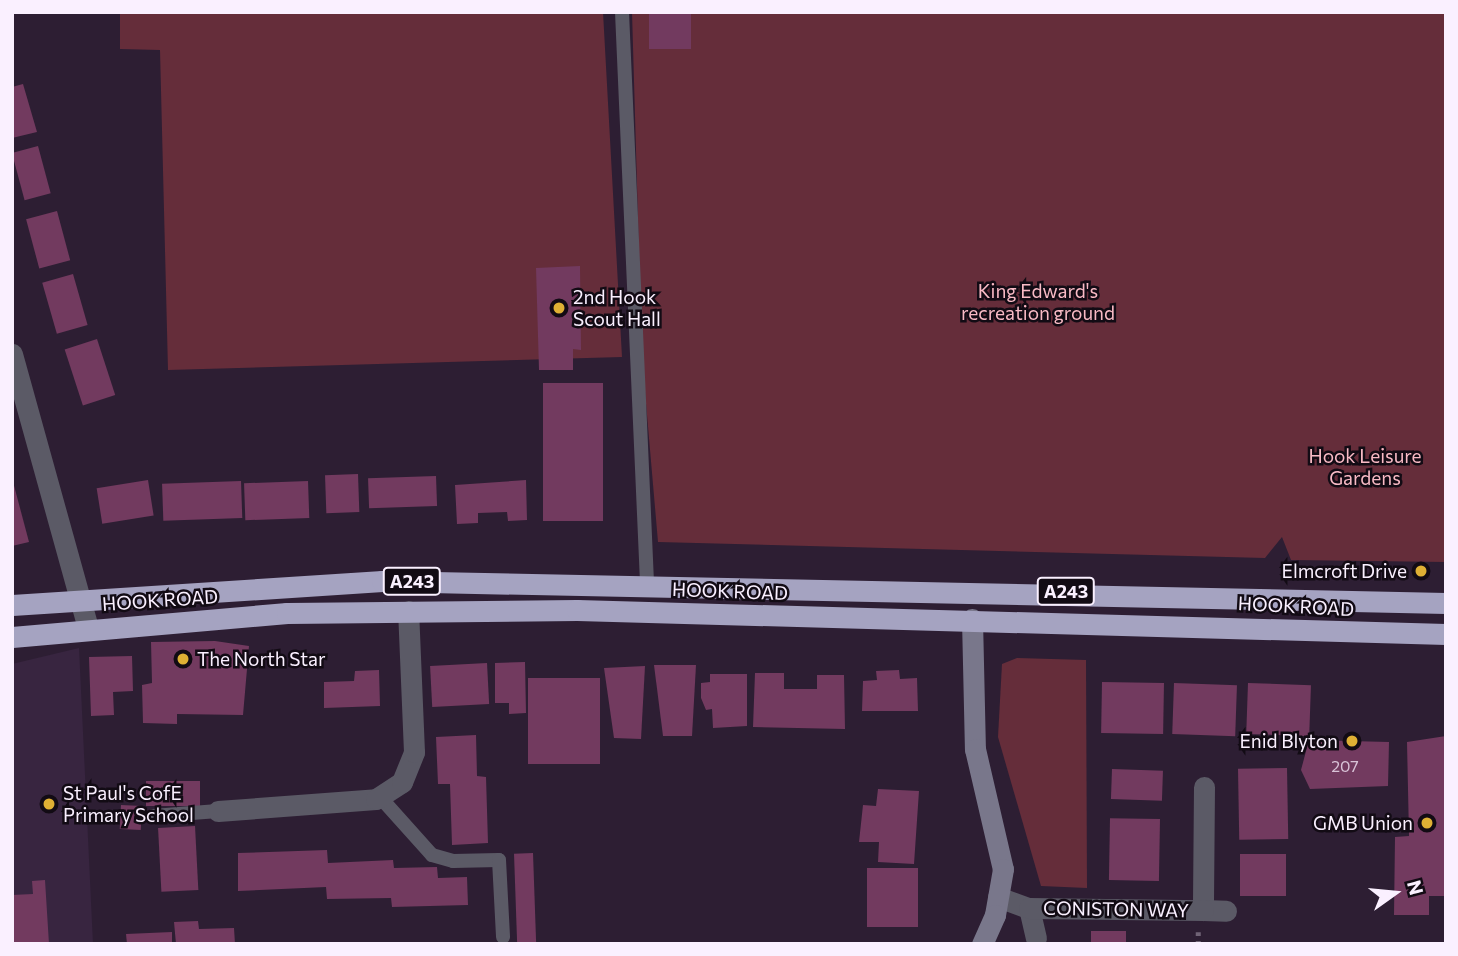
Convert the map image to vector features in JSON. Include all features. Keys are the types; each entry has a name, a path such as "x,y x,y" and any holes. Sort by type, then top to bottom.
{"highway":[{"name":"HOOK ROAD","path":"12,605 82,597 382,581 647,582 1446,603"},
{"name":"HOOK ROAD","path":"12,637 88,628 408,611 972,619 1446,634"}],"street":[{"path":"12,354 82,597 88,628"},
{"path":"218,811 380,797 402,782 414,752 408,611"},
{"path":"972,619 975,749 1003,869 998,897 982,944"},
{"name":"CONISTON WAY","path":"1203,910 1204,787"},
{"name":"CONISTON WAY","path":"998,897 1029,908 1226,911"},
{"path":"1029,908 1037,941"}],"lane":[{"path":"622,12 647,582"},
{"path":"380,797 432,855 453,861 499,860 503,936"},
{"path":"153,816 218,811"}],"shaded area":[{"name":"St Paul's CofE Primary School","path":"79,648 93,944 12,944 12,664"}],"green space":[{"path":"120,12 603,12 622,357 168,370 160,50 120,49"},
{"name":"King Edward's recreation ground","path":"632,12 1446,12 1446,562 1291,560 1282,537 1265,558 658,542 642,357"},
{"path":"1017,658 1086,660 1087,888 1041,886 998,737 1002,664"}],"building":[{"path":"649,12 691,12 691,49 649,49"},
{"path":"23,84 37,132 12,138 12,87"},
{"path":"38,146 51,193 25,200 12,153"},
{"path":"57,211 70,260 39,269 26,219"},
{"name":"2nd Hook Scout Hall","path":"580,266 581,350 573,349 573,370 539,370 536,268"},
{"path":"73,274 88,325 57,334 42,283"},
{"path":"97,339 115,395 83,406 65,350"},
{"path":"543,383 603,383 603,521 543,521"},
{"path":"358,474 359,512 326,513 325,475"},
{"path":"436,476 437,506 369,508 368,478"},
{"path":"12,478 29,542 12,546"},
{"path":"148,480 154,516 102,524 97,488"},
{"path":"526,480 527,520 508,521 507,512 478,513 478,523 457,524 455,485"},
{"path":"241,481 242,518 163,521 162,484"},
{"path":"308,481 309,518 245,520 244,483"},
{"path":"215,641 249,646 243,715 177,714 177,724 143,723 142,685 152,683 151,642"},
{"path":"132,656 133,691 113,692 114,715 91,716 89,657"},
{"path":"525,662 526,713 509,714 509,703 495,703 495,663"},
{"path":"487,663 489,704 432,707 430,666"},
{"path":"654,665 696,665 692,736 663,736"},
{"path":"645,666 641,739 614,738 604,668"},
{"path":"379,670 380,706 324,708 324,682 354,681 355,671"},
{"path":"899,670 900,679 917,678 918,711 862,711 863,681 877,680 876,671"},
{"path":"755,673 784,673 784,689 817,689 817,675 844,675 845,729 753,727"},
{"path":"710,674 747,674 747,726 713,728 712,709 706,710 701,698 701,683 710,682"},
{"path":"528,678 600,678 600,764 528,764"},
{"path":"1102,682 1164,683 1163,734 1101,733"},
{"path":"1174,683 1237,685 1235,736 1172,734"},
{"path":"1248,683 1311,685 1309,736 1246,734"},
{"path":"476,735 477,776 486,777 488,843 452,845 450,784 438,784 436,737"},
{"name":"GMB Union","path":"1446,736 1446,896 1429,896 1429,915 1394,915 1395,837 1409,836 1407,742"},
{"path":"1309,740 1389,742 1388,786 1310,789 1301,770"},
{"path":"1287,768 1288,839 1239,840 1238,769"},
{"path":"1112,769 1163,771 1162,801 1111,799"},
{"path":"146,781 200,781 200,806 146,806"},
{"path":"878,789 919,791 914,864 878,862 879,842 859,842 863,805 876,806"},
{"path":"121,805 142,806 141,830 120,829"},
{"path":"1110,818 1160,819 1159,881 1109,880"},
{"path":"195,826 198,890 161,892 158,828"},
{"path":"327,850 328,863 393,860 394,868 437,867 438,878 467,877 468,905 392,907 391,898 327,899 326,887 238,891 238,853"},
{"path":"533,853 536,944 517,944 514,854"},
{"path":"1240,854 1286,854 1286,896 1240,896"},
{"path":"867,868 918,868 918,927 867,927"},
{"path":"45,880 49,944 12,944 12,895 33,894 32,881"},
{"path":"198,921 199,929 234,928 235,944 176,944 174,922"},
{"path":"1091,931 1126,931 1126,944 1091,944"},
{"path":"172,932 172,944 127,944 126,934"}],"place":[{"name":"2nd Hook Scout Hall","path":"559,308"},
{"name":"Elmcroft Drive","path":"1421,571"},
{"name":"The North Star","path":"183,659"},
{"name":"Enid Blyton","path":"1352,741"},
{"name":"St Paul's CofE Primary School","path":"49,804"},
{"name":"GMB Union","path":"1427,823"}],"park label":[{"name":"Hook Leisure Gardens","path":"1365,467"}]}
